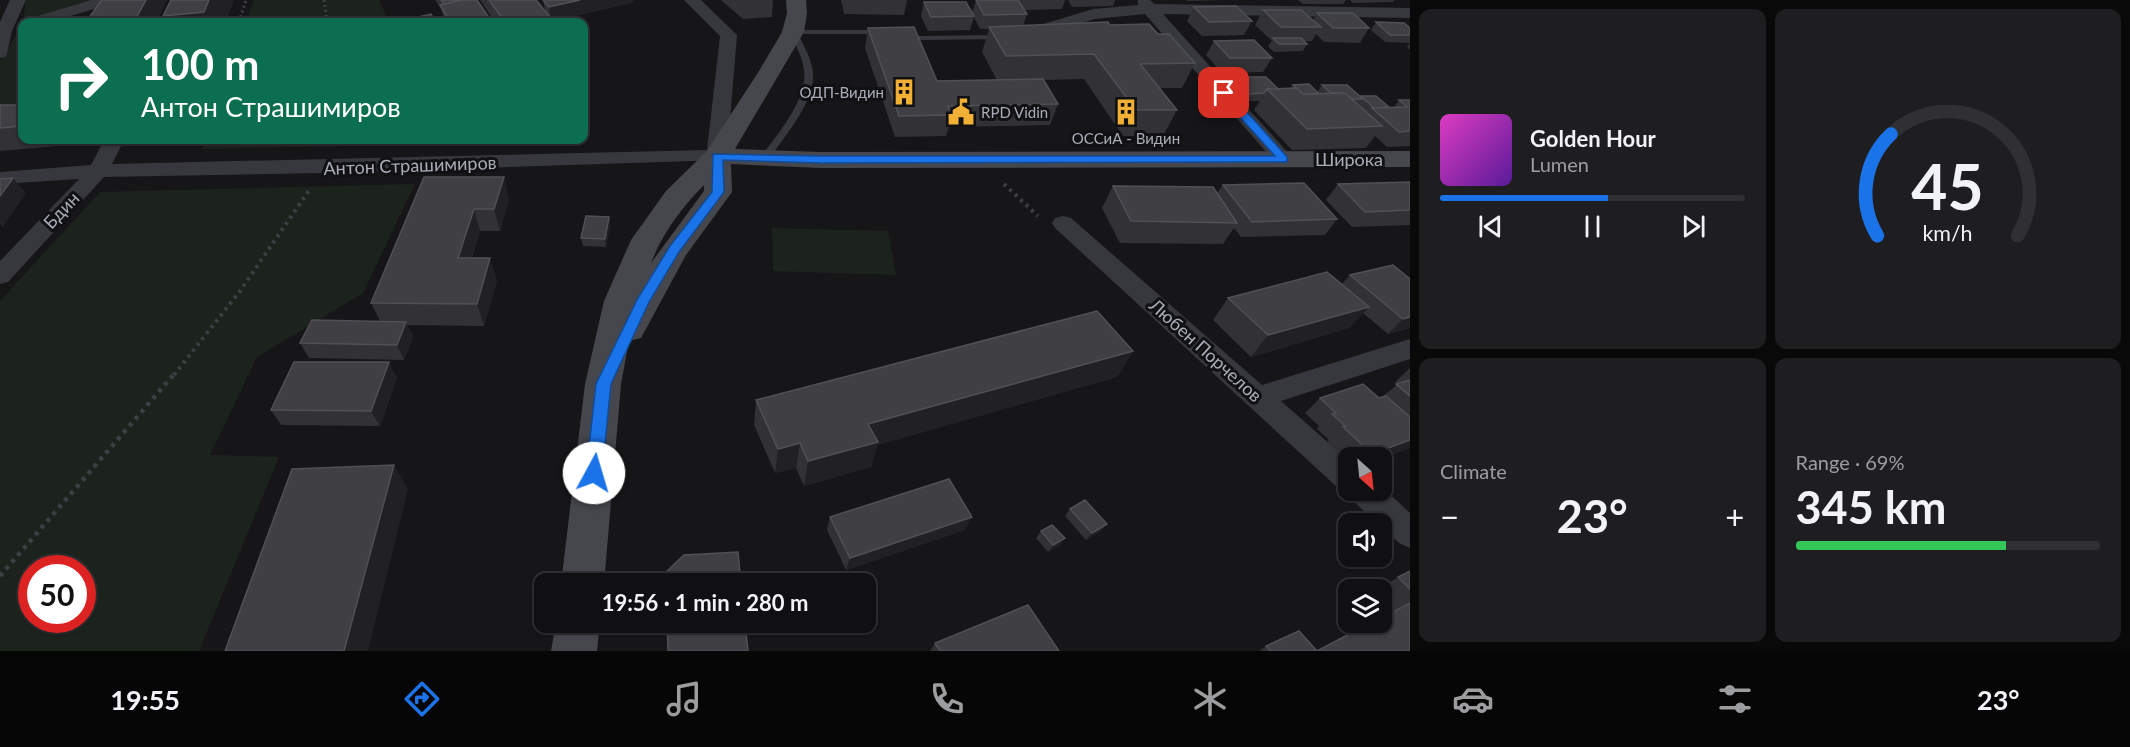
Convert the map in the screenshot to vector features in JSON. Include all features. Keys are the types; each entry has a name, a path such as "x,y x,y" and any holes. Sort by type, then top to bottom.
{"main road":[{"path":"583,573 603,384 643,301 675,249 718,192 717,156 793,32 797,13 796,0"},
{"name":"Антон Страшимиров","path":"717,156 821,160"},
{"name":"Широка","path":"821,160 1410,159"},
{"path":"574,651 576,633"}],"street":[{"path":"0,52 2,32 18,0"},
{"path":"47,18 108,0"},
{"path":"692,0 729,35 717,156"},
{"path":"1031,33 1093,14 1145,5 1410,13"},
{"path":"1145,5 1283,159"},
{"path":"2,32 18,27"},
{"name":"Бдин","path":"0,276 98,171 112,144"},
{"name":"Антон Страшимиров","path":"0,178 98,171 717,156"},
{"name":"Любен Порчелов","path":"1063,223 1338,469"},
{"path":"1259,397 1410,348"},
{"path":"1375,501 1410,533"}],"lane":[{"path":"765,158 791,119 808,86 806,56 793,32 906,32 919,38 1008,37"}],"path":[{"path":"240,18 246,0"},
{"path":"324,0 326,18"},
{"path":"977,159 1050,228 1063,223"},
{"path":"0,576 198,347 275,245 323,167"}],"shaded area":[{"path":"26,0 89,0 35,18 24,18"},
{"path":"254,0 379,0 387,18 247,18"},
{"path":"18,32 18,112 0,113 0,61"},
{"path":"204,144 445,144 202,149"},
{"path":"415,184 363,293 257,357 210,455 279,457 199,651 0,651 0,301 100,192"},
{"path":"772,228 888,231 896,275 773,271"}],"building":[{"path":"146,0 136,18 89,18 101,1"},
{"path":"171,0 209,0 204,12 163,16"},
{"path":"441,0 463,0 444,4"},
{"path":"463,0 477,0 489,18 448,18 440,5"},
{"path":"489,0 536,0 551,18 502,18"},
{"path":"543,0 580,0 549,7"},
{"path":"976,0 1018,0 1027,14 984,15"},
{"path":"924,2 966,2 974,16 931,17"},
{"path":"1236,6 1252,21 1209,22 1194,7"},
{"path":"1263,10 1301,10 1321,27 1281,27"},
{"path":"1317,13 1353,13 1369,28 1333,28"},
{"path":"431,14 433,18 414,18"},
{"path":"1108,22 1110,25 1149,24 1158,34 1169,34 1195,63 1140,64 1177,110 1136,110 1094,54 1006,56 989,27"},
{"path":"1376,22 1404,23 1410,28 1410,35 1390,35"},
{"path":"914,27 937,81 1043,79 1058,104 948,106 952,115 899,116 868,28"},
{"path":"1273,38 1301,38 1307,44 1279,44"},
{"path":"1254,40 1272,58 1230,58 1214,41"},
{"path":"1235,77 1266,77 1278,89 1267,89 1264,93 1250,94"},
{"path":"1309,84 1319,94 1303,94 1293,85"},
{"path":"1322,85 1347,85 1363,99 1352,99 1345,93 1331,93"},
{"path":"1297,88 1303,94 1345,93 1382,126 1307,129 1267,89"},
{"path":"1361,96 1376,96 1389,107 1374,108"},
{"path":"1399,100 1410,100 1410,131 1399,132 1372,108 1407,107"},
{"path":"0,105 18,105 18,126 0,128"},
{"path":"424,177 504,177 494,209 474,209 458,258 490,258 477,304 371,303"},
{"path":"13,178 0,196 0,179"},
{"path":"1410,182 1410,210 1365,212 1338,184"},
{"path":"1304,183 1337,219 1252,222 1223,185"},
{"path":"1113,186 1213,187 1237,223 1131,221"},
{"path":"586,216 609,217 605,239 581,238"},
{"path":"1393,265 1410,279 1410,317 1403,319 1350,275"},
{"path":"1327,272 1369,307 1268,335 1228,298"},
{"path":"1097,311 1133,351 868,424 878,442 808,461 800,443 778,449 756,400"},
{"path":"312,320 406,322 397,345 300,343"},
{"path":"294,362 389,362 371,411 271,410"},
{"path":"1410,380 1410,396 1396,384"},
{"path":"1363,384 1379,398 1386,396 1410,417 1410,440 1391,447 1364,447 1343,427 1345,426 1332,414 1336,413 1320,398"},
{"path":"394,465 344,651 225,651 292,469"},
{"path":"949,479 972,517 850,558 830,517"},
{"path":"1085,500 1107,524 1092,533 1070,509"},
{"path":"1052,525 1065,538 1053,545 1041,531"},
{"path":"738,552 740,573 666,573 684,555"},
{"path":"1410,571 1410,589 1398,577"},
{"path":"1410,603 1410,651 1317,651 1351,633 1392,633 1392,613"},
{"path":"1028,605 1059,651 940,651 935,643"},
{"path":"1299,631 1317,651 1270,651 1266,646"},
{"path":"667,633 746,633 748,651 668,651"}],"place":[{"name":"ОДП-Видин","path":"904,92"},
{"name":"RPD Vidin","path":"961,112"},
{"name":"ОССиА - Видин","path":"1126,112"}],"route":[{"path":"594,473 603,384 643,301 675,249 718,192 717,156 821,160 1283,159 1224,93"}]}
